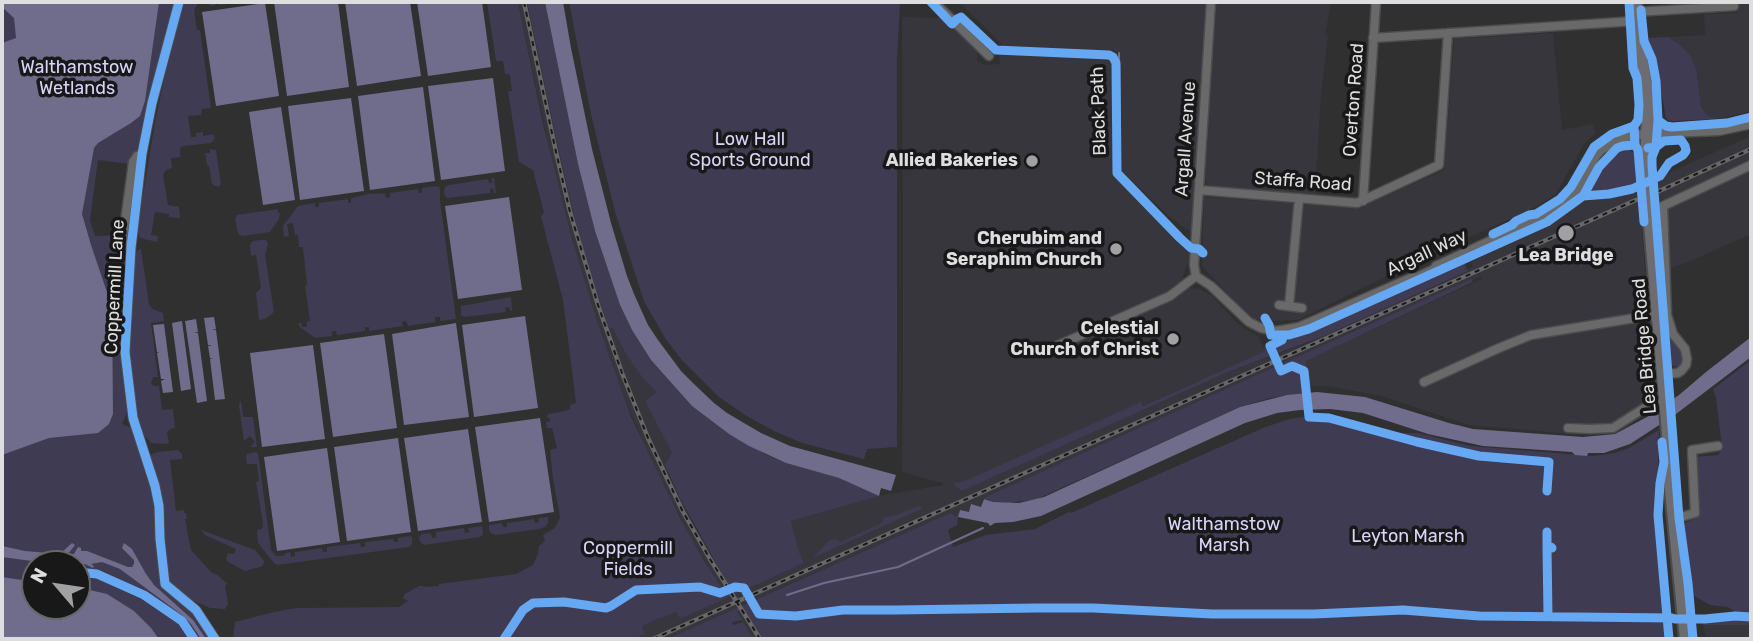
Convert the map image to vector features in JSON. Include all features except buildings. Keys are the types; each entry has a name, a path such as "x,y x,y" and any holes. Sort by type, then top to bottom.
{"main road":[{"name":"Lea Bridge Road","path":"1635,11 1646,88 1646,172 1674,519 1686,633"}],"street":[{"name":"Coppermill Lane","path":"179,2 152,103 142,154 136,156 133,162 124,237 124,242 131,248 125,352 133,418 159,506 165,584 195,610 215,639"},
{"path":"933,2 989,56"},
{"name":"Argall Avenue","path":"1196,276 1194,265 1211,2"},
{"name":"Overton Road","path":"1363,201 1376,2"},
{"path":"1373,38 1448,33 1635,11 1734,6"},
{"name":"Staffa Road","path":"1199,190 1357,203 1439,165 1448,33"},
{"path":"1647,134 1719,130 1751,123"},
{"name":"Argall Way","path":"1196,276 1205,281 1249,322 1261,328 1276,331 1299,327 1413,278 1414,274 1554,210 1574,194 1601,150 1621,139 1647,134"},
{"path":"1663,374 1678,373 1682,370 1686,365 1687,355 1673,334 1667,315 1663,206 1751,165"},
{"path":"1289,306 1299,198"},
{"path":"1045,351 1170,296 1196,276"},
{"path":"1279,305 1302,307"},
{"path":"1424,382 1531,335 1659,316"},
{"path":"1568,428 1613,428 1649,405 1665,401"},
{"path":"1674,519 1695,513 1692,450 1718,446"}],"shaded area":[{"path":"2,2 159,2 145,101 140,116 94,148 82,214 112,307 113,414 109,424 98,433 49,438 2,455 2,43 16,38 14,18 2,7"},
{"path":"274,2 338,2 349,87 287,96"},
{"path":"345,2 410,2 421,76 357,86"},
{"path":"417,2 482,2 491,67 428,76"},
{"path":"518,2 527,2 574,216 608,325 642,377 656,392 646,403 672,453 668,474 695,527 735,594 804,563 791,521 878,496 943,485 902,472 902,17 941,18 977,50 977,61 985,65 1000,64 999,53 1108,56 1113,63 1114,171 1191,252 1183,276 1191,289 1198,288 1212,296 1234,320 1258,336 1266,351 954,484 962,491 1228,372 1305,344 1467,272 1473,267 1471,262 1553,224 1584,198 1632,189 1751,136 1751,234 1667,269 1663,199 1640,208 1656,406 1614,429 1573,434 1469,425 1382,396 1328,386 1308,386 1305,361 1482,279 1481,276 983,498 981,507 969,512 960,510 958,517 950,513 742,605 763,639 753,639 734,609 667,639 633,639 645,634 642,626 676,612 680,619 727,597 691,538 625,401 579,264 556,180"},
{"path":"545,2 563,2 592,149 611,223 634,294 658,340 681,371 727,413 790,446 896,475 891,491 881,488 879,496 839,478 786,463 749,446 692,406 651,360 620,305 595,231 578,164"},
{"path":"959,2 1211,2 1191,232 1171,218 1119,168 1119,52 1004,46"},
{"path":"1216,2 1331,2 1325,35 1328,36 1321,95 1315,194 1213,187 1207,183 1205,179"},
{"path":"1738,2 1751,2 1751,111 1717,119 1708,116 1701,107 1697,72 1679,44 1668,37 1705,35 1704,14 1737,13"},
{"path":"265,3 279,96 216,106 202,12"},
{"path":"1553,33 1562,130 1593,124 1596,133 1584,144 1555,195 1530,210 1425,257 1298,320 1255,319 1240,307 1202,266 1204,197 1358,208 1444,170 1454,42 1452,39"},
{"path":"493,78 505,171 441,180 428,86"},
{"path":"423,87 435,181 370,190 358,96"},
{"path":"351,98 364,191 300,200 288,106"},
{"path":"281,107 295,200 263,205 249,112"},
{"path":"509,197 522,290 458,299 445,206"},
{"path":"525,316 538,408 474,417 462,325"},
{"path":"214,317 216,329 212,330 216,330 225,399 215,400 210,359 213,358 210,358 208,346 212,345 208,345 204,318"},
{"path":"196,319 198,332 194,333 198,333 207,401 197,403 185,321"},
{"path":"182,321 191,389 181,391 172,323"},
{"path":"456,323 469,417 404,425 392,334"},
{"path":"164,324 173,392 163,393 161,381 165,379 161,379 153,325"},
{"path":"384,334 397,428 333,437 320,343"},
{"path":"1751,337 1751,357 1650,431 1630,444 1604,453 1588,453 1587,456 1575,455 1572,452 1483,446 1428,434 1363,413 1330,409 1300,410 1277,413 1245,423 1041,516 990,526 988,523 958,517 960,510 969,512 971,504 981,507 984,499 1019,503 1044,497 1240,407 1287,395 1317,392 1365,397 1473,429 1583,437 1615,434 1647,417 1679,395"},
{"path":"313,345 325,439 262,447 250,353"},
{"path":"540,418 554,512 489,522 475,427"},
{"path":"468,429 482,522 418,531 404,438"},
{"path":"398,438 411,532 347,541 334,447"},
{"path":"327,448 340,542 277,551 264,457"},
{"path":"72,543 75,545 71,550 64,550"},
{"path":"124,543 132,549 154,585 193,620 206,639 201,639 182,615 120,569 102,562 91,564 91,553 132,567 134,560 122,548"},
{"path":"2,546 21,550 21,560 2,557"},
{"path":"2,577 21,580 21,620 91,620 91,590 107,594 134,611 159,639 2,639"},
{"path":"1703,625 1751,625 1751,639 1706,639"}],"green space":[{"name":"Walthamstow Wetlands","path":"2,2 175,2 139,152 130,164 98,160 90,220 95,236 120,235 123,248 122,350 128,411 122,424 132,428 146,468 152,465 149,455 178,450 182,454 182,459 170,460 176,511 184,510 186,513 191,550 212,573 228,584 225,585 228,604 225,609 210,608 194,601 190,609 211,639 2,639"},
{"path":"184,2 216,2 216,5 211,6 207,3 198,4 194,10 197,30 200,30 211,108 202,109 201,115 188,116 191,137 203,132 203,136 213,134 215,138 211,143 184,146 180,148 180,157 171,158 172,168 166,170 163,175 168,205 179,207 180,218 155,212 151,235 158,236 157,242 140,238 137,231 155,122"},
{"path":"219,2 245,2 219,5"},
{"name":"Coppermill Fields","path":"487,2 518,2 542,120 572,239 631,417 680,518 724,591 710,588 709,591 719,595 737,588 744,590 680,619 676,612 660,618 642,626 645,634 633,639 233,639 235,622 274,612 296,608 399,607 408,601 403,598 405,594 419,586 439,586 516,574 533,565 539,546 545,541 543,535 555,528 560,517 550,450 557,448 552,428 547,428 546,422 550,421 548,414 566,411 570,409 570,405 576,403 563,300 541,216 544,213 533,170 519,162 508,91 512,91 510,76 505,74 503,61 496,61"},
{"path":"527,2 545,2 578,164 595,231 620,305 651,360 692,406 729,434 786,463 839,478 879,496 791,521 804,563 747,589 739,586 730,588 681,500 665,465 672,453 646,403 656,392 642,377 613,329 608,326 574,216"},
{"name":"Low Hall Sports Ground","path":"569,2 900,2 897,59 897,447 867,449 864,459 802,443 774,431 719,397 682,360 665,338 644,301 615,212 591,114"},
{"path":"1668,37 1690,55 1697,72 1701,107 1708,116 1717,119 1672,121 1666,118 1654,54 1647,38"},
{"path":"1624,147 1635,153 1638,185 1614,192 1585,195 1608,158"},
{"path":"210,149 216,150 221,185 218,187 212,184 207,165 205,153 210,153"},
{"path":"492,178 496,193 493,188 490,193 448,198 445,196 445,187 449,185 488,179 489,183 492,183"},
{"path":"436,186 440,190 456,319 440,321 440,317 435,317 435,322 408,326 406,321 402,322 403,326 369,331 369,327 365,327 365,331 337,335 336,331 332,331 332,336 315,338 300,327 298,323 307,327 307,322 310,321 303,247 299,247 293,223 287,224 289,236 284,237 283,226 298,206 315,203 315,207 319,207 319,203 348,199 348,203 351,203 351,198 368,194 385,193 386,198 390,197 390,193 418,189 419,193 422,193 422,188"},
{"path":"278,209 279,219 270,232 242,236 238,234 235,218 237,215"},
{"path":"266,240 268,244 265,255 274,312 259,320 256,293 261,288 256,255 251,256 250,245 253,241"},
{"path":"141,249 149,304 152,309 163,313 164,321 151,323 158,377 153,377 151,384 159,386 162,410 173,409 175,428 167,432 169,443 165,444 151,443 143,434 131,375 129,331 134,256"},
{"path":"1464,263 1468,271 1326,335 1228,372 962,491 955,486 954,483 962,482 1141,402 1143,406 1265,351 1264,348 1307,333"},
{"path":"1471,279 1473,282 1306,361 1306,368 1292,366 1303,372 1305,393 1270,398 1240,407 1037,499 1010,503 993,502 983,498"},
{"path":"511,297 510,311 509,307 505,308 506,312 464,317 461,315 461,306"},
{"path":"1667,326 1676,346 1683,354 1680,367 1670,365"},
{"path":"1751,360 1751,615 1738,614 1728,607 1710,605 1691,594 1683,524 1700,516 1694,457 1718,455 1722,448 1713,389"},
{"path":"241,400 243,417 253,417 257,447 250,447 255,442 250,436 244,441 239,405"},
{"path":"1325,414 1392,433 1418,433 1470,446 1593,456 1629,448 1659,430 1657,517 1667,639 763,639 742,609 737,612 742,620 732,622 733,625 743,622 753,639 667,639 950,513 958,517 957,525 948,530 953,547 986,535 1035,529 1263,428 1289,419"},
{"path":"258,453 271,550 276,556 290,552 291,557 295,556 295,552 322,548 323,552 327,552 327,547 360,543 361,547 365,547 365,542 393,539 398,542 398,538 409,536 412,537 412,544 409,547 277,565 258,543 257,530 262,529 263,523 256,482 259,481 257,464 247,464 246,456"},
{"path":"919,506 923,508 814,556 830,540 840,542 882,523 884,517"},
{"path":"548,517 545,527 539,529 496,535 489,530 489,525 502,523 503,527 507,527 507,523 534,519 535,523 539,522 539,518"},
{"path":"482,526 483,534 480,537 424,545 420,542 419,537 422,534 431,533 432,538 436,537 436,532 464,528 465,533 469,532 468,528"},
{"path":"201,530 255,550 264,561 263,566 245,571 228,562 228,553 234,554 236,549 205,535"},
{"path":"1751,618 1751,625 1703,625 1703,620"}],"waterway":[{"path":"1119,53 1120,154"},
{"path":"787,595 824,583 898,567 983,528"}],"railway":[{"path":"524,2 570,212 622,373 648,438 682,510 760,639"},
{"path":"1657,192 1751,149"},
{"path":"653,639 1636,200"}],"cycle path":[{"path":"179,2 152,103 142,154 131,248 125,352 133,418 159,506 165,584 196,610 215,639"},
{"name":"Black Path","path":"931,2 952,24 961,17 996,50 1113,57 1116,63 1117,173 1180,238 1191,248 1199,249 1203,253"},
{"path":"1629,2 1633,68 1637,78 1639,105 1638,120 1634,126"},
{"path":"1641,10 1644,41 1652,59 1656,81 1658,120"},
{"path":"1658,120 1672,127 1727,123 1751,117"},
{"path":"1658,120 1652,165 1679,518 1693,639"},
{"path":"1634,126 1644,222"},
{"path":"1493,234 1536,214 1560,199 1571,187 1594,147 1612,134 1634,126"},
{"path":"1583,196 1632,189 1660,176 1669,163 1686,151 1681,140 1664,141 1656,147 1648,148"},
{"path":"1265,318 1271,335 1289,335 1309,329 1547,222 1583,196 1599,167 1617,148 1635,145"},
{"path":"1284,335 1282,340 1270,346 1281,371 1292,366 1304,371 1309,417 1329,418 1479,456 1549,462 1547,491"},
{"path":"1662,442 1664,462 1658,515 1669,639"},
{"path":"1547,532 1547,546 1552,548 1547,548 1548,616"},
{"path":"91,573 144,595 182,621 194,639"},
{"path":"504,639 523,610 533,603 564,602 606,608 636,590 700,587 720,593 735,587 744,588 759,614 796,616 843,610 1093,608 1212,614 1314,614 1403,610 1479,616 1675,619 1751,617"}],"place":[{"name":"Allied Bakeries","path":"1032,161"},
{"name":"Lea Bridge","path":"1566,233"},
{"name":"Cherubim and Seraphim Church","path":"1116,249"},
{"name":"Celestial Church of Christ","path":"1173,339"}],"park label":[{"name":"Walthamstow Marsh","path":"1224,535"},
{"name":"Leyton Marsh","path":"1408,537"}]}
